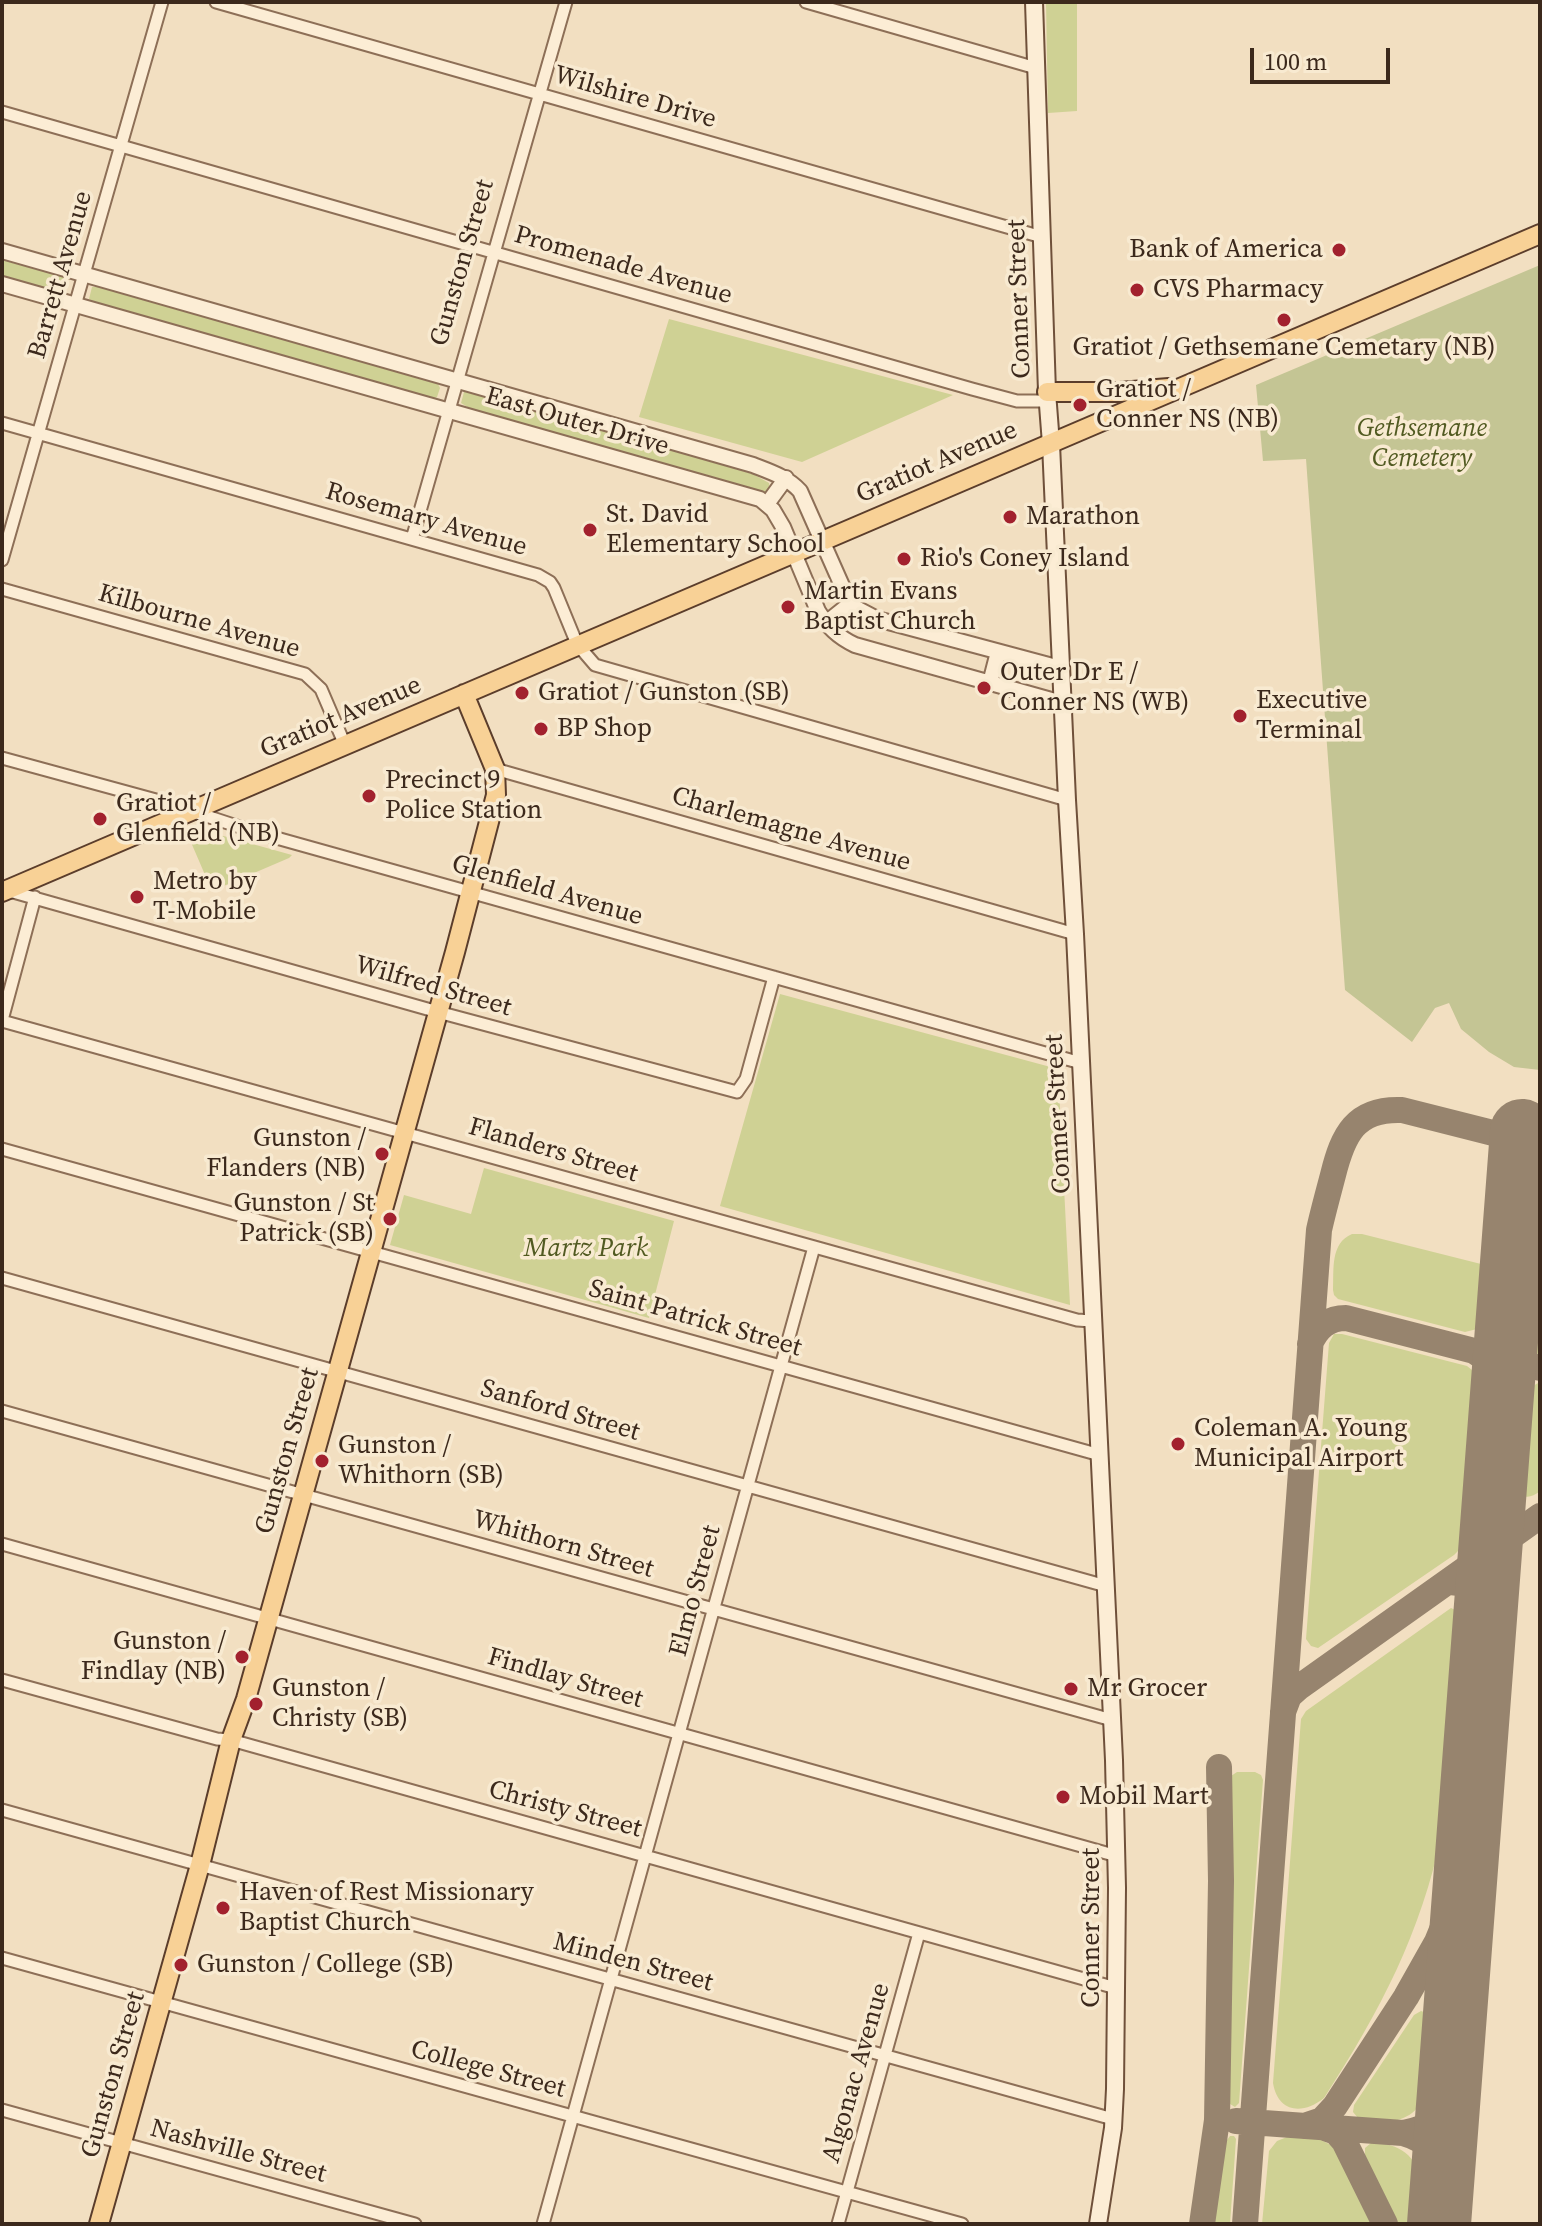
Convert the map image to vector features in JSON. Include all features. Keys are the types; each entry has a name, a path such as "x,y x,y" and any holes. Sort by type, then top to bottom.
{"main road":[{"name":"Conner Street","path":"1034,2 1060,668 1117,1856 1113,2119 1098,2224"},
{"name":"Gratiot Avenue","path":"3,890 1540,234"},
{"path":"1048,396 1184,387"},
{"name":"Gunston Street","path":"99,2224 496,795 495,769 464,694"}],"street":[{"name":"Barrett Avenue","path":"2,560 162,2"},
{"name":"Wilshire Drive","path":"216,2 1042,237"},
{"name":"Gunston Street","path":"412,539 566,2"},
{"path":"806,2 1036,68"},
{"name":"Promenade Avenue","path":"2,112 972,389 1017,401 1048,396"},
{"name":"East Outer Drive","path":"2,251 753,465 786,478"},
{"name":"East Outer Drive","path":"2,284 760,499 767,504"},
{"name":"Rosemary Avenue","path":"2,423 543,577 554,588 577,644 595,665 1067,800"},
{"path":"1060,668 865,614 847,597 800,491 786,478 767,504 778,518 818,611 838,635 855,645 1062,703"},
{"name":"Kilbourne Avenue","path":"2,589 305,674 321,689 345,745"},
{"path":"826,623 851,603"},
{"path":"990,683 998,652"},
{"name":"Glenfield Avenue","path":"2,758 1081,1063"},
{"name":"Charlemagne Avenue","path":"495,769 1075,934"},
{"name":"Wilfred Street","path":"3,890 737,1092 746,1079 774,977"},
{"path":"2,1021 35,897"},
{"name":"Flanders Street","path":"2,1021 1077,1320 1092,1321"},
{"name":"Saint Patrick Street","path":"2,1149 1100,1455"},
{"name":"Elmo Street","path":"543,2224 814,1247"},
{"name":"Sanford Street","path":"2,1278 1106,1586"},
{"name":"Whithorn Street","path":"2,1411 1112,1720"},
{"name":"Findlay Street","path":"2,1544 1117,1856"},
{"name":"Christy Street","path":"2,1680 217,1739 231,1740 1116,1988"},
{"name":"Minden Street","path":"2,1810 1113,2119"},
{"name":"Algonac Avenue","path":"838,2224 919,1933"},
{"name":"College Street","path":"2,1958 962,2224"},
{"name":"Nashville Street","path":"2,2110 415,2224"}],"green space":[{"path":"1046,2 1077,2 1077,111 1048,113"},
{"path":"2,260 64,277 68,281 65,291 60,293 2,276"},
{"name":"Gethsemane Cemetery","path":"1540,265 1540,1070 1514,1067 1489,1052 1461,1029 1449,1003 1435,1008 1412,1042 1345,990 1306,459 1263,461 1256,385"},
{"path":"92,287 438,384 440,388 433,399 97,304 89,299"},
{"path":"669,319 953,395 802,462 639,417"},
{"path":"464,392 753,474 769,483 770,489 764,493 469,408 461,403"},
{"path":"209,832 292,855 212,891 190,840"},
{"path":"780,994 1058,1069 1070,1305 720,1206"},
{"name":"Martz Park","path":"484,1168 674,1221 649,1318 390,1245 404,1195 471,1214"},
{"path":"1352,1234 1481,1264 1490,1278 1486,1318 1477,1329 1465,1332 1338,1299 1333,1290 1335,1258 1340,1244"},
{"path":"1540,1282 1540,1356 1531,1342 1529,1324 1533,1287"},
{"path":"1334,1334 1467,1366 1477,1374 1481,1389 1471,1531 1467,1531 1463,1546 1318,1648 1311,1646 1306,1639 1329,1343"},
{"path":"1540,1382 1540,1491 1527,1497 1517,1489 1526,1397 1531,1387"},
{"path":"1451,1608 1464,1614 1454,1751 1442,1832 1423,1904 1396,1971 1324,2098 1308,2107 1292,2108 1280,2100 1273,2083 1301,1719 1306,1711"},
{"path":"1237,1772 1255,1772 1263,1780 1239,2103 1235,2107 1228,2100 1229,1783 1231,1776"},
{"path":"1421,2011 1430,2014 1434,2023 1428,2090 1422,2101 1416,2110 1400,2119 1380,2121 1358,2118 1353,2112 1354,2105 1414,2015"},
{"path":"1230,2136 1236,2139 1230,2224 1212,2224 1224,2144"},
{"path":"1287,2137 1319,2139 1335,2147 1373,2224 1262,2224 1269,2151 1277,2141"},
{"path":"1371,2143 1397,2148 1415,2164 1421,2182 1418,2224 1397,2224 1365,2156 1365,2148"}],"taxiway":[{"path":"1245,2224 1319,1230 1337,1161 1354,1127 1362,1119 1386,1111 1402,1110 1540,1145"},
{"path":"1496,1134 1511,1146 1519,1170"},
{"path":"1310,1344 1324,1325 1346,1318 1540,1368"},
{"path":"1474,1351 1493,1369 1500,1392 1500,1410"},
{"path":"1283,1712 1289,1696 1298,1688 1540,1516"},
{"path":"1449,1582 1470,1587 1476,1593 1483,1608 1484,1638"},
{"path":"1202,2224 1217,2120 1221,1881 1219,1767"},
{"path":"1304,2126 1322,2120 1335,2106 1406,1997 1437,1942 1457,1893 1468,1843"},
{"path":"1236,2121 1403,2133 1422,2128 1435,2119 1444,2106 1450,2087"},
{"path":"1325,2128 1336,2132 1344,2141 1385,2224"},
{"path":"1403,2133 1422,2141 1434,2153 1440,2168 1442,2189"}],"runway":[{"path":"1439,2224 1522,1131"}],"place":[{"name":"Bank of America","path":"1339,250"},
{"name":"CVS Pharmacy","path":"1137,290"},
{"name":"Gratiot / Gethsemane Cemetary (NB)","path":"1284,320"},
{"name":"Gratiot / Conner NS (NB)","path":"1080,405"},
{"name":"Marathon","path":"1010,517"},
{"name":"St. David Elementary School","path":"590,530"},
{"name":"Rio's Coney Island","path":"904,559"},
{"name":"Martin Evans Baptist Church","path":"788,607"},
{"name":"Outer Dr E / Conner NS (WB)","path":"984,688"},
{"name":"Gratiot / Gunston (SB)","path":"522,693"},
{"name":"Executive Terminal","path":"1240,716"},
{"name":"BP Shop","path":"541,729"},
{"name":"Precinct 9 Police Station","path":"369,796"},
{"name":"Gratiot / Glenfield (NB)","path":"100,819"},
{"name":"Metro by T-Mobile","path":"137,897"},
{"name":"Gunston / Flanders (NB)","path":"382,1154"},
{"name":"Gunston / St Patrick (SB)","path":"390,1219"},
{"name":"Coleman A. Young Municipal Airport","path":"1178,1444"},
{"name":"Gunston / Whithorn (SB)","path":"322,1461"},
{"name":"Gunston / Findlay (NB)","path":"242,1657"},
{"name":"Mr Grocer","path":"1071,1689"},
{"name":"Gunston / Christy (SB)","path":"256,1704"},
{"name":"Mobil Mart","path":"1063,1797"},
{"name":"Haven of Rest Missionary Baptist Church","path":"223,1908"},
{"name":"Gunston / College (SB)","path":"181,1965"}]}
